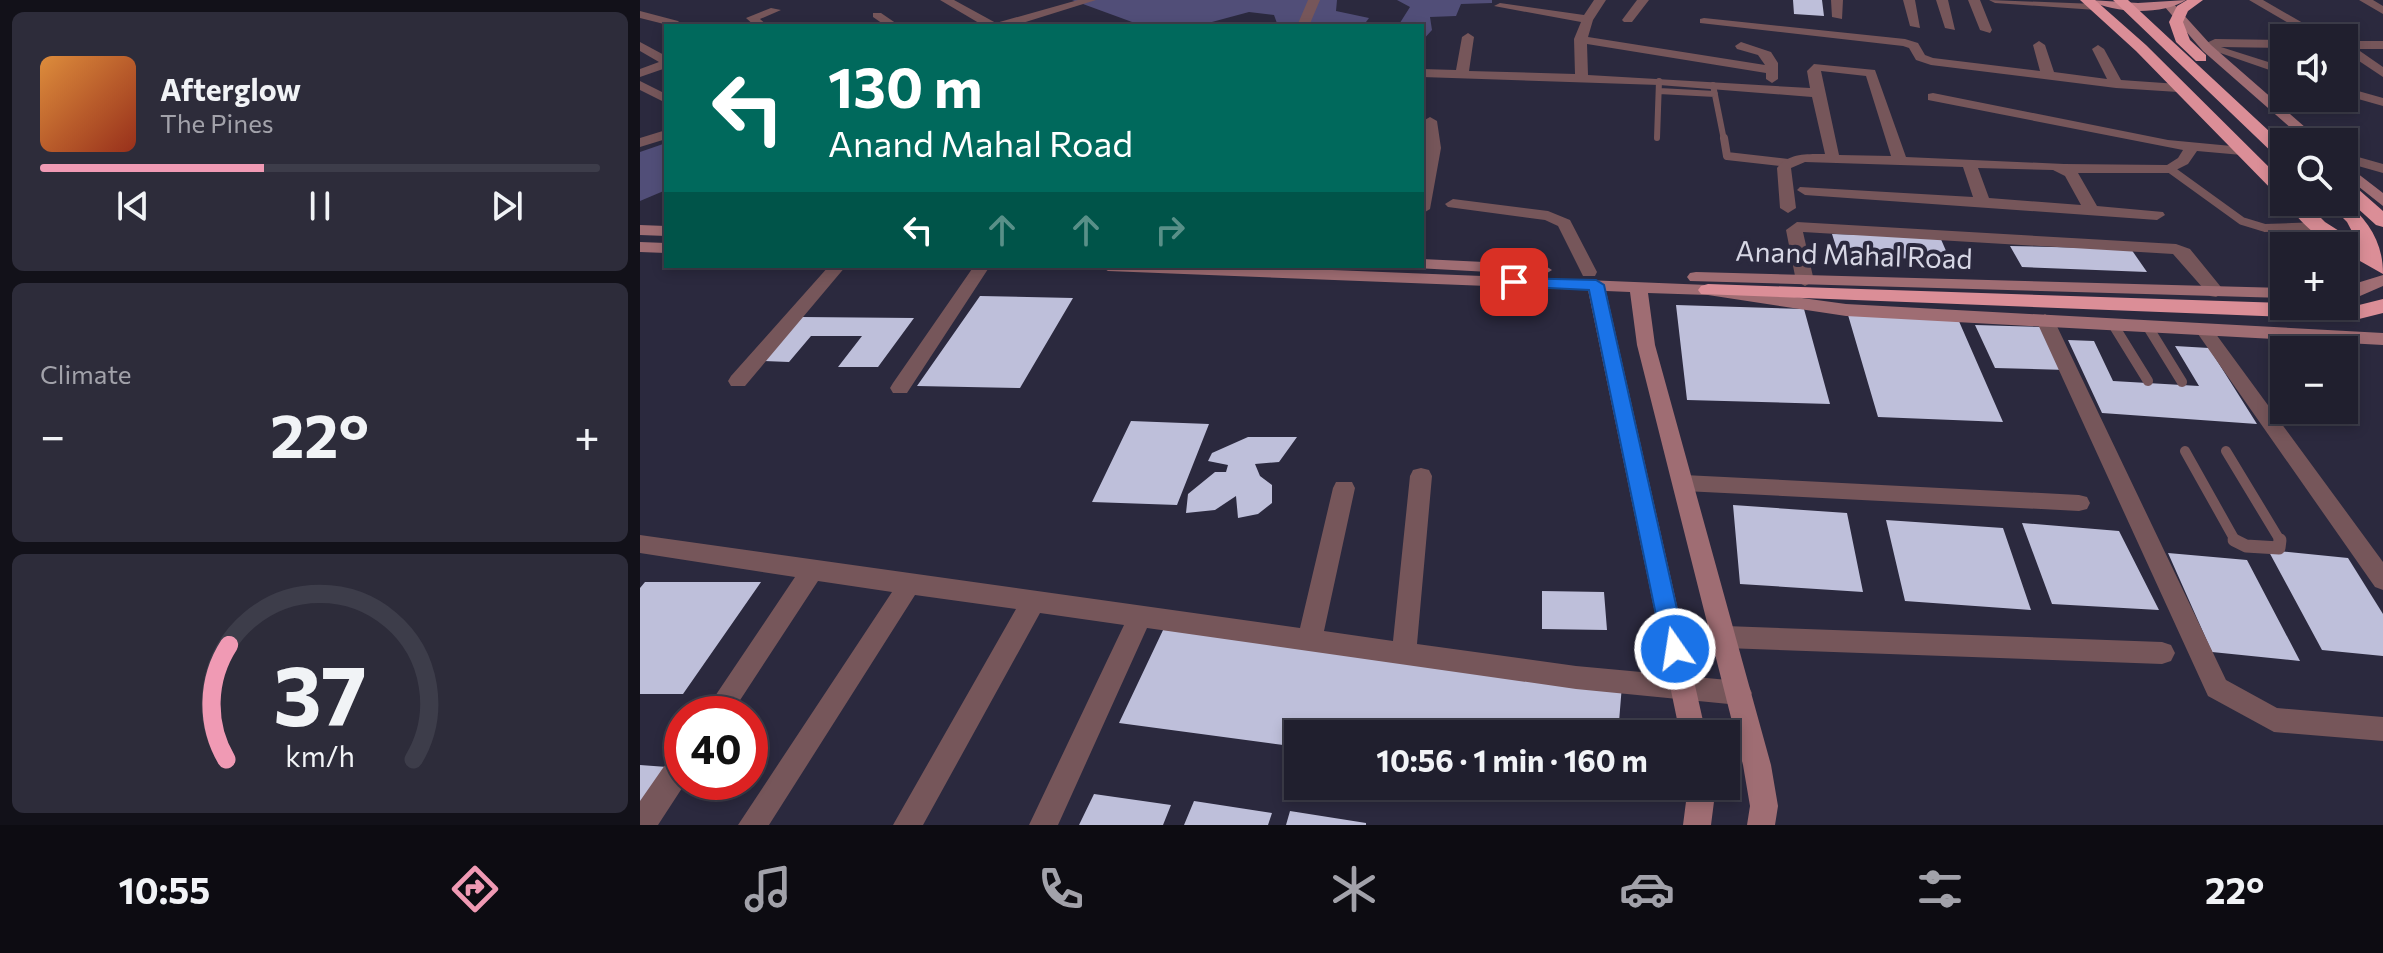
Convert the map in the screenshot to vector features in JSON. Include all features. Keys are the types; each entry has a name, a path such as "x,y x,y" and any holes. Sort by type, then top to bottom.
{"highway":[{"path":"2120,0 2270,141"},
{"path":"2196,0 2182,9 2176,22 2183,42 2279,128"},
{"path":"2093,2 2270,178"},
{"path":"2358,199 2383,221"},
{"path":"2308,216 2382,271"},
{"path":"2352,216 2382,271"},
{"path":"1708,290 1805,288 2311,311 2359,312 2383,306"}],"main road":[{"path":"2093,2 2138,6 2176,1 2205,44 2299,128"},
{"path":"2358,179 2383,201"},
{"path":"640,230 664,231"},
{"path":"640,247 664,248"},
{"name":"Anand Mahal Road","path":"1424,264 1638,287 1708,290 1846,310 2383,339"},
{"name":"Anand Mahal Road","path":"1218,268 1805,288 2270,293"},
{"path":"2358,289 2382,271"},
{"path":"1598,281 1690,720"},
{"path":"1638,287 1646,345 1757,765 1764,806 1761,825"},
{"path":"1697,825 1702,800"}],"street":[{"path":"946,0 988,24"},
{"path":"1053,0 1073,4"},
{"path":"1011,24 1090,0"},
{"path":"1304,24 1314,0"},
{"path":"1582,78 1580,39 1586,19 1600,0"},
{"path":"1628,20 1643,0"},
{"path":"1837,0 1838,17"},
{"path":"1909,0 1916,26"},
{"path":"1942,0 1951,28"},
{"path":"1974,0 1986,30"},
{"path":"1995,0 2093,2"},
{"path":"2255,0 2298,24"},
{"path":"2365,0 2383,11"},
{"path":"1500,6 1586,19"},
{"path":"758,24 751,21 752,18 775,10"},
{"path":"640,14 674,23"},
{"path":"877,15 891,24"},
{"path":"1704,21 1905,43 1914,46 1924,59 2116,84 2178,88"},
{"path":"1462,74 1468,37"},
{"path":"1580,39 1773,70"},
{"path":"2205,44 2270,44"},
{"path":"2205,44 2270,66"},
{"path":"2039,45 2048,75"},
{"path":"2358,45 2383,45"},
{"path":"640,46 664,61"},
{"path":"1741,46 1769,56 1773,61 1769,83 1771,90"},
{"path":"2098,49 2116,84"},
{"path":"1983,53 1985,67"},
{"path":"2358,55 2383,73"},
{"path":"640,73 664,63"},
{"path":"1833,159 1815,68 1869,72 1900,161"},
{"path":"1424,73 1582,78 1714,90 1818,93"},
{"path":"640,85 664,97"},
{"path":"2358,95 2383,102"},
{"path":"640,104 664,97"},
{"path":"1933,97 2192,147 2242,151"},
{"path":"1424,199 1434,148 1430,121"},
{"path":"643,140 664,135"},
{"path":"1805,190 1872,177 1900,161 2170,169 2183,161 2192,147"},
{"path":"1788,208 1782,175 1788,163 1804,158 1833,159 1872,177 1982,201 2157,215"},
{"path":"2358,161 2383,169"},
{"path":"1969,163 1982,201"},
{"path":"2066,168 2091,209"},
{"path":"1453,204 1556,219 1568,228 1598,281"},
{"path":"1805,288 1794,230 1797,227 2176,249 2184,253 2216,292"},
{"path":"738,381 836,268"},
{"path":"900,388 981,268"},
{"path":"2045,320 2217,688 2286,724 2383,729"},
{"path":"2204,330 2383,580"},
{"path":"1404,653 1421,476"},
{"path":"1684,483 2079,503"},
{"path":"1310,640 1344,488"},
{"path":"640,544 909,585 1404,653 1683,689 1739,693"},
{"path":"728,696 812,571"},
{"path":"752,825 909,585"},
{"path":"907,825 1033,602"},
{"path":"1043,825 1140,616"},
{"path":"1725,637 2162,653"},
{"path":"641,825 664,791"}],"lane":[{"path":"1657,138 1659,86"},
{"path":"1714,90 1729,158 1788,163"},
{"path":"2170,169 2242,221 2265,228 2318,226"},
{"path":"2114,326 2148,381"},
{"path":"2148,327 2182,382"},
{"path":"2185,451 2235,541 2246,546 2279,548 2281,542 2226,451"}],"shaded area":[{"path":"1072,0 1337,0 1336,11 1369,18 1364,24 1277,24 1274,15 1249,12 1204,24 1138,24"},
{"path":"1397,0 1492,0 1492,3 1461,4 1456,16 1430,17 1432,30 1424,39 1424,24 1399,24 1410,7"},
{"path":"664,144 664,191 640,201 640,152"}],"building":[{"path":"1793,0 1822,0 1824,16 1794,14"},
{"path":"1832,234 1940,237 1950,260 1839,256"},
{"path":"2010,246 2131,249 2147,272 2022,267"},
{"path":"980,296 1073,298 1020,388 917,386"},
{"path":"1676,305 1804,309 1830,404 1687,400"},
{"path":"1848,315 1958,319 2003,422 1878,417"},
{"path":"802,317 914,318 878,367 838,367 862,336 811,336 789,362 764,361"},
{"path":"1975,325 2044,327 2067,370 1995,368"},
{"path":"2068,340 2094,341 2113,381 2199,386 2175,346 2209,348 2257,424 2102,413"},
{"path":"1131,421 1209,424 1177,505 1092,502"},
{"path":"1248,437 1297,437 1279,462 1255,464 1260,476 1272,485 1272,503 1258,514 1238,518 1236,496 1215,510 1186,513 1188,494 1215,472 1226,472 1228,465 1208,461 1212,453"},
{"path":"1733,505 1847,513 1863,592 1740,584"},
{"path":"1886,520 2003,528 2031,610 1905,601"},
{"path":"2022,523 2119,531 2159,610 2052,604"},
{"path":"2268,550 2348,558 2383,614 2383,656 2322,650"},
{"path":"2168,553 2247,560 2300,661 2212,652"},
{"path":"645,582 761,582 683,694 640,694 640,588"},
{"path":"1542,591 1604,592 1607,630 1542,629"},
{"path":"1164,628 1622,685 1619,720 1284,720 1284,745 1119,723"},
{"path":"640,765 664,767 664,771 640,804"},
{"path":"1094,794 1171,805 1163,825 1079,825"},
{"path":"1194,801 1272,813 1268,825 1184,825"},
{"path":"1290,811 1366,823 1366,825 1286,825"}],"route":[{"path":"1514,282 1596,285 1675,649"}]}
